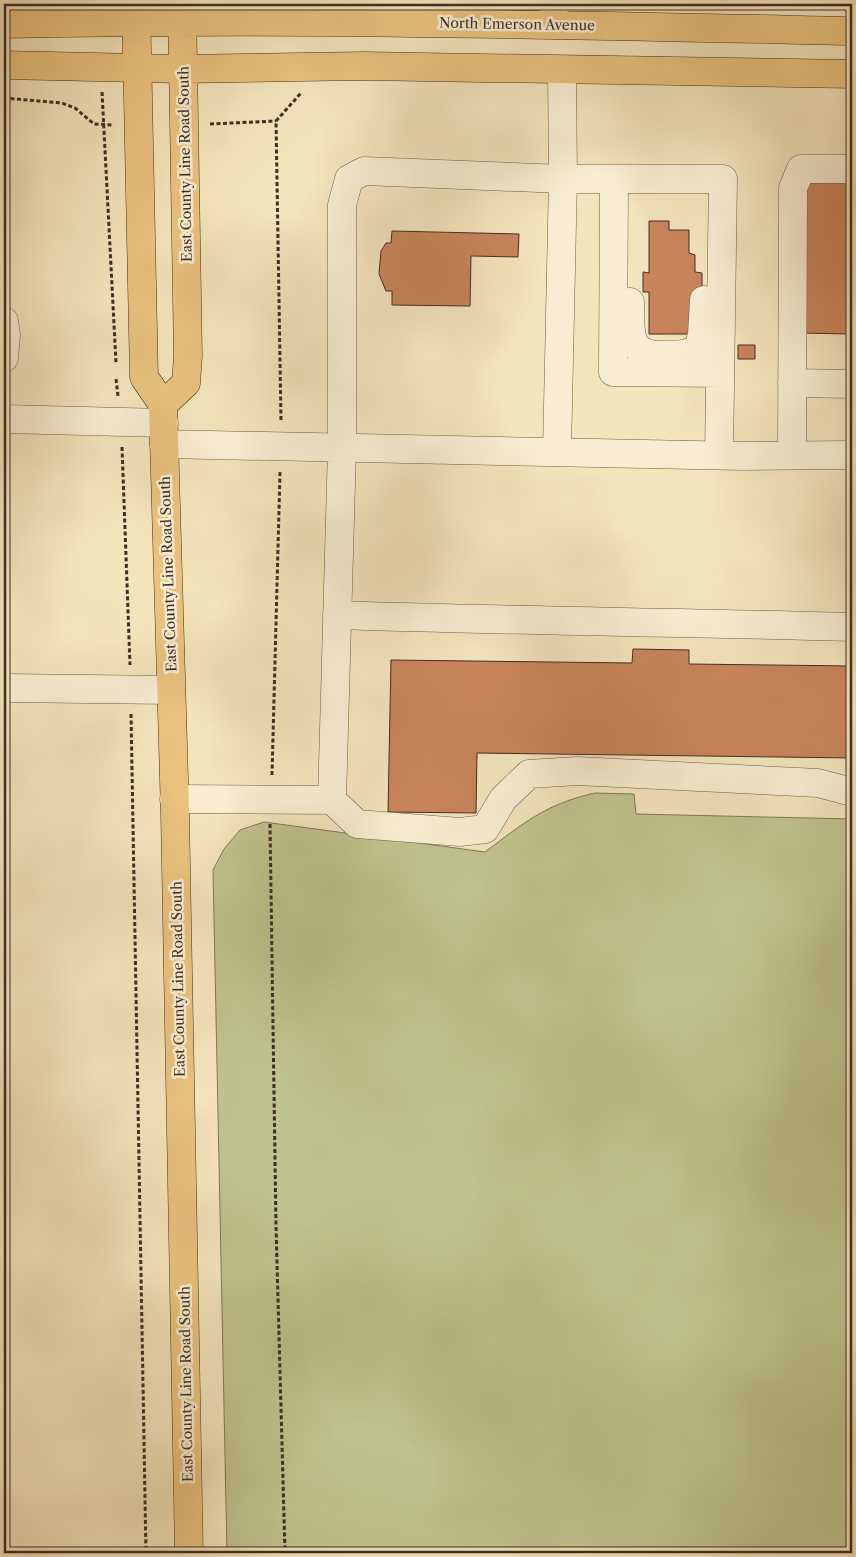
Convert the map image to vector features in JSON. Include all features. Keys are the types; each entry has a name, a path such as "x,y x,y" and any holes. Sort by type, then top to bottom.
{"main road":[{"name":"North Emerson Avenue","path":"4,24 136,13 182,13 218,21 554,14 852,31"},
{"path":"136,13 144,377 164,424"},
{"name":"East County Line Road South","path":"182,13 188,356 186,383 164,424 174,799 189,1553"},
{"path":"4,65 184,69 364,66 852,74"}],"lane":[{"path":"557,451 563,178 562,70"},
{"path":"792,455 793,188 801,169 852,169"},
{"path":"332,800 342,448 342,205 349,179 364,171 563,178 724,179 719,455"},
{"path":"614,178 613,372 720,373"},
{"path":"614,266 630,288 631,334 636,348 648,356 686,354 698,349 702,334 706,254 722,234"},
{"path":"4,321 6,335 4,358"},
{"path":"792,383 852,384"},
{"path":"4,419 164,424 342,448 719,455 852,454"},
{"path":"337,615 852,627"},
{"path":"4,688 171,690"},
{"path":"174,799 332,800 358,824 460,832 485,829 503,799 530,774 577,771 818,783 852,792"}],"path":[{"path":"4,98 62,103 75,108 94,124 103,125 124,477 130,690 146,1553"},
{"path":"218,124 276,121"}],"green space":[{"path":"595,793 634,794 636,814 852,819 852,1553 227,1553 213,870 224,849 240,830 264,822 485,852 537,815 578,797"}],"building":[{"path":"805,179 852,180 848,334 802,333"},
{"path":"649,221 669,221 669,230 689,230 689,253 695,255 695,272 702,273 702,294 692,294 692,334 649,334 649,292 643,292 643,272 649,273"},
{"path":"392,231 519,234 518,257 471,256 470,306 392,305 392,291 386,291 379,274 381,251 386,243 391,243"},
{"path":"738,345 755,345 755,359 738,359"},
{"path":"633,649 689,650 689,664 852,666 852,758 477,753 476,813 388,812 391,660 632,663"}]}
